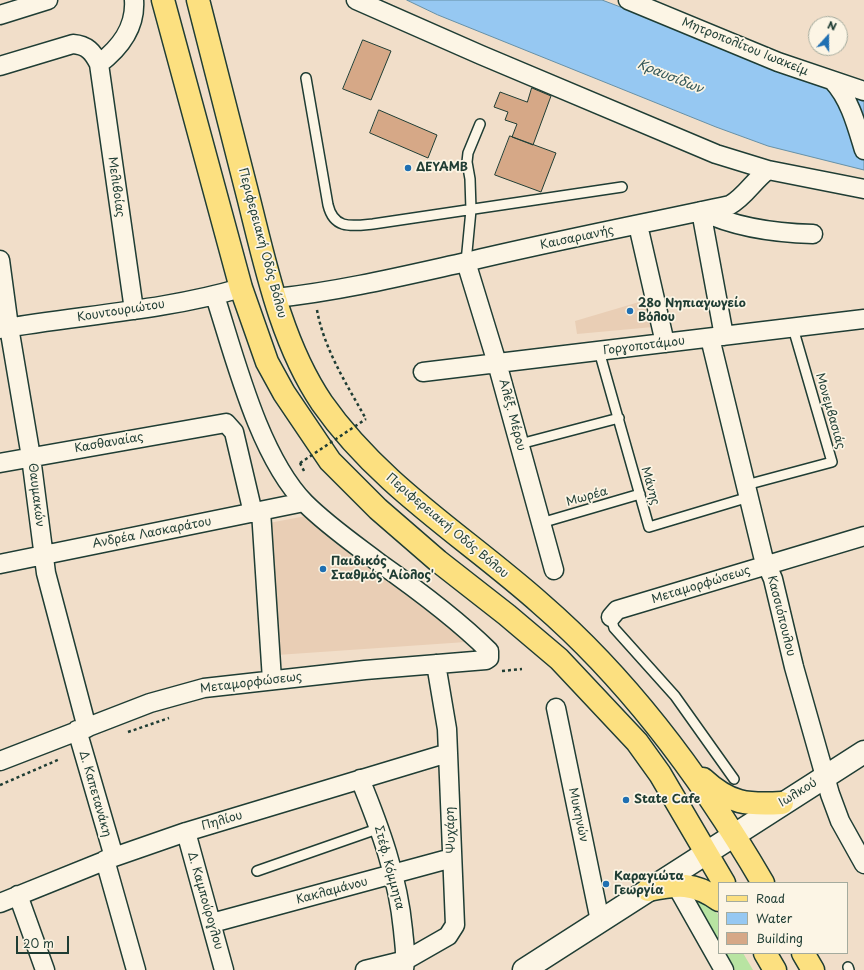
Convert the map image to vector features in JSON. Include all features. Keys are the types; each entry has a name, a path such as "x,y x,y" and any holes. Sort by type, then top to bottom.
{"main road":[{"path":"164,0 241,288 267,362 284,394 330,461 378,509 438,561 507,615 559,659 637,742 660,774 723,882"},
{"name":"Περιφερειακή Οδός Βόλου","path":"198,0 264,260 291,343 322,403 366,457 412,500 541,604 595,655 636,699 670,741 762,882"},
{"name":"Ιωλκού","path":"533,967 600,921 706,852 864,752"},
{"path":"691,772 718,792 741,803 782,803"},
{"path":"648,890 676,885 701,889 718,899"},
{"path":"804,954 813,970"}],"street":[{"path":"0,15 48,0"},
{"path":"99,64 115,52 125,36 134,14 134,0"},
{"path":"356,0 716,154 768,170 864,189"},
{"name":"Μητροπολίτου Ιωακείμ","path":"628,0 778,62 836,84 864,91"},
{"name":"Μελιβοίας","path":"0,66 73,44 80,45 91,50 99,64 134,310"},
{"path":"836,84 856,121 864,150"},
{"name":"Καισαριανής","path":"276,298 315,294 409,276 466,262 730,205 738,201 760,176 768,170"},
{"path":"701,211 718,219 767,231 813,234"},
{"name":"Κασσιόπουλου","path":"701,211 717,337 748,491 763,556 773,579 794,667 825,776 840,821 864,864"},
{"path":"638,225 665,343"},
{"name":"Θαυμακών","path":"0,260 4,328 31,458 49,585 82,729"},
{"name":"Αλέξ. Μέρου","path":"466,262 497,363 554,570"},
{"name":"Κουντουριώτου","path":"4,328 134,310 215,296 241,288"},
{"path":"215,296 244,386 266,442 281,471 304,502 338,532 416,589 480,641 489,651 494,665"},
{"name":"Γοργοποτάμου","path":"423,372 864,320"},
{"name":"Κασθαναίας","path":"0,463 219,423 226,423 234,432 257,512"},
{"name":"Ανδρέα Λασκαράτου","path":"0,564 304,502"},
{"path":"257,512 272,680"},
{"name":"Μεταμορφώσεως","path":"611,617 617,610 864,536"},
{"name":"Μεταμορφώσεως","path":"0,761 150,703 192,690 223,685 436,664 486,660 494,665"},
{"name":"Ψυχάρη","path":"365,970 405,965 448,936 455,925 447,729 436,664"},
{"name":"Μυκηνών","path":"556,708 600,921"},
{"name":"Δ. Καπετανάκη","path":"82,729 82,749 136,970"},
{"name":"Πηλίου","path":"0,903 109,859 186,832 448,754"},
{"name":"Στέφ. Κόμμητα","path":"360,779 380,828 393,874 402,916 405,965"},
{"name":"Δ. Καμπούρογλου","path":"186,832 224,970"},
{"name":"Κακλαμάνου","path":"212,923 452,858"},
{"path":"676,885 724,970"},
{"path":"18,895 45,970"}],"lane":[{"path":"306,78 328,205 332,217 337,222 350,225 360,225 622,187"},
{"path":"466,262 471,210 470,179 467,162 468,153 480,124"},
{"name":"Μονεμβασιάς","path":"748,491 832,462 793,328"},
{"name":"Μάνης","path":"599,351 649,527 748,491"},
{"path":"520,444 618,418"},
{"name":"Μωρέα","path":"541,523 640,494"},
{"path":"611,617 614,628 675,696 734,779"},
{"path":"257,871 380,828"}],"path":[{"path":"300,463 366,419 334,360 318,317 315,294"},
{"path":"494,665 522,670"},
{"path":"127,733 174,716"},
{"path":"0,784 82,749"}],"shaded area":[{"name":"28ο Νηπιαγωγείο Βόλου","path":"646,300 653,327 577,334 575,321"},
{"name":"Παιδικός Σταθμός 'Αίολος'","path":"306,516 335,541 415,597 466,642 277,655 269,523"}],"green space":[{"path":"701,900 718,914 718,941 696,903"},
{"path":"726,954 744,954 753,970 735,970"}],"water":[{"name":"Κραυσίδων","path":"407,0 602,0 834,88 864,96 864,170 768,146 716,127 438,15"}],"building":[{"path":"363,40 391,51 371,100 343,89"},
{"path":"532,88 551,96 533,145 512,137 517,124 505,120 508,112 494,107 500,92 527,102"},
{"path":"379,110 437,135 428,158 370,133"},
{"path":"510,136 556,153 541,192 495,175"}],"place":[{"name":"ΔΕΥΑΜΒ","path":"408,168"},
{"name":"28ο Νηπιαγωγείο Βόλου","path":"630,311"},
{"name":"Παιδικός Σταθμός 'Αίολος'","path":"323,569"},
{"name":"State Cafe","path":"626,800"},
{"name":"Καραγιώτα Γεωργία","path":"606,884"}]}
